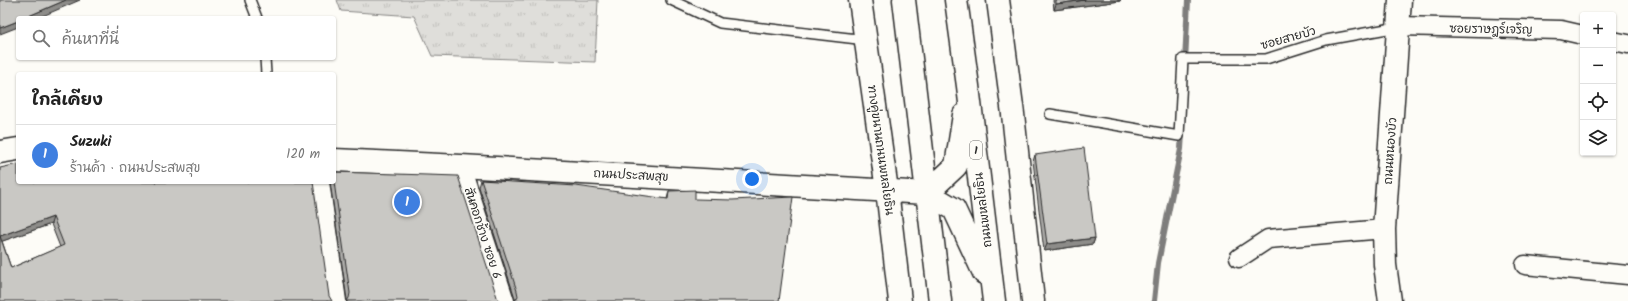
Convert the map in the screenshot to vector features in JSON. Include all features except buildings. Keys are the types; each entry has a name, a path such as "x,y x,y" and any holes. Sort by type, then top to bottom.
{"main road":[{"name":"ทางคู่ขนานถนนพหลโยธิน","path":"860,0 887,190 900,301"},
{"path":"904,0 940,301"},
{"name":"ถนนพหลโยธิน","path":"956,0 968,86 993,296"},
{"path":"998,0 1013,114 1033,301"},
{"name":"ถนนหนองบัว","path":"1390,301 1385,265 1384,229 1400,0"},
{"path":"927,193 956,166 968,86"},
{"path":"0,152 16,149"},
{"name":"ถนนประสพสุข","path":"336,160 927,193"},
{"path":"927,193 954,209 993,296"}],"street":[{"name":"ซอยราษฎร์เจริญ","path":"1399,26 1561,30 1580,34"},
{"path":"1616,42 1628,44"},
{"name":"สันคอกช้าง ซอย 6","path":"461,166 505,301"},
{"path":"320,184 337,301"},
{"path":"1238,258 1268,239 1384,229"},
{"path":"1525,265 1628,275"}],"lane":[{"path":"250,0 256,16"},
{"path":"671,0 720,23 866,40"},
{"name":"ซอยสายบัว","path":"1050,114 1179,136 1183,58 1266,59 1326,40 1399,26"},
{"path":"265,60 266,72"}],"green space":[{"path":"337,0 598,0 595,62 432,56 414,16 341,11"}],"waterway":[{"path":"1185,62 1188,0"},
{"path":"1154,301 1158,263 1181,149 1182,133"}],"place":[{"name":"Suzuki","path":"407,202"}]}
